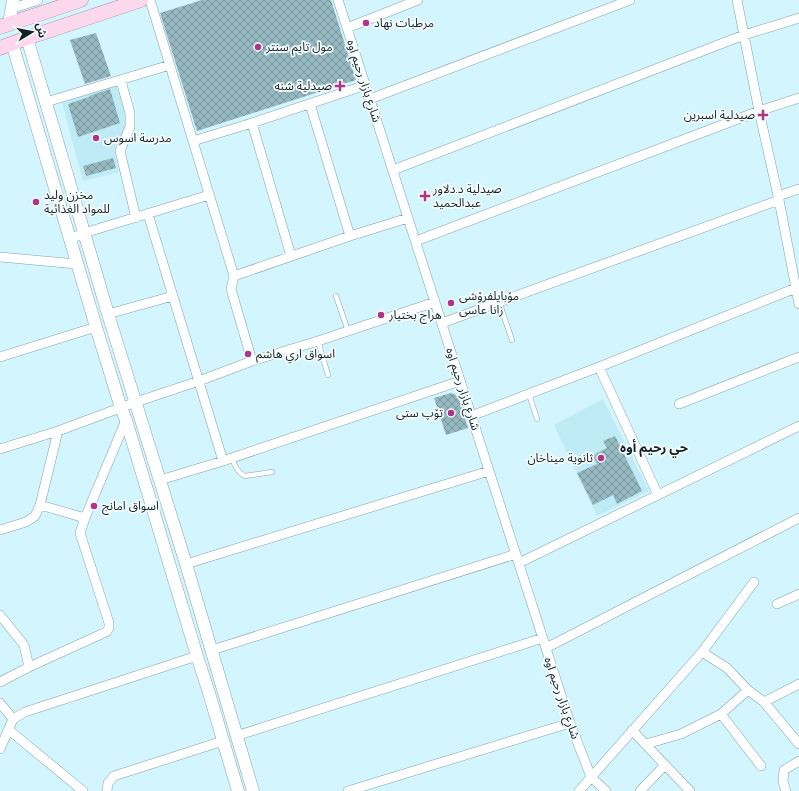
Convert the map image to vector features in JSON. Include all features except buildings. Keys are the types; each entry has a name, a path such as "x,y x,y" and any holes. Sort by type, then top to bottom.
{"main road":[{"path":"4,26 81,0"},
{"path":"6,45 141,0"}],"street":[{"path":"4,26 12,5 38,0"},
{"path":"150,0 234,276 231,289 252,361"},
{"name":"شارع بازار رحيم اوه","path":"338,0 570,723 591,777"},
{"path":"347,28 418,0"},
{"path":"370,99 630,0"},
{"path":"737,0 796,283 799,304"},
{"path":"393,170 744,35 799,18"},
{"path":"28,38 108,314 186,564 253,791"},
{"path":"6,45 17,58 77,264 126,420 238,791"},
{"path":"17,58 24,53 32,52"},
{"path":"46,102 170,66"},
{"path":"121,81 130,112 130,127 120,151 136,218"},
{"path":"193,141 252,124 366,85"},
{"path":"416,241 759,111 799,98"},
{"path":"310,104 350,236"},
{"path":"252,124 291,256"},
{"path":"442,323 799,189"},
{"path":"70,239 84,233 209,195"},
{"path":"148,214 223,461"},
{"path":"234,276 350,236 408,218"},
{"path":"0,257 77,264"},
{"path":"471,416 599,367 796,283"},
{"path":"108,314 173,296"},
{"path":"0,449 58,431 252,361 348,332 435,302"},
{"path":"0,357 96,327"},
{"path":"679,404 799,358"},
{"path":"599,367 658,495"},
{"path":"160,480 223,461 460,381"},
{"path":"0,682 106,632 109,628 109,623 80,533 126,420"},
{"path":"212,650 517,559 658,495 799,426"},
{"path":"0,530 26,522 35,516 40,506 58,431"},
{"path":"186,564 489,471"},
{"path":"40,506 85,518"},
{"path":"546,648 799,518"},
{"path":"579,791 702,652 754,582"},
{"path":"777,604 799,594"},
{"path":"0,615 24,645 29,667"},
{"path":"236,736 543,638"},
{"path":"702,652 727,668 748,690 764,702 799,744"},
{"path":"0,748 13,719 25,712 197,656"},
{"path":"764,702 799,684"},
{"path":"209,693 222,688"},
{"path":"646,744 682,734 721,714 748,690"},
{"path":"0,703 13,719"},
{"path":"721,714 761,766"},
{"path":"348,791 570,723"},
{"path":"9,730 83,791"},
{"path":"632,730 690,791"},
{"path":"107,791 108,783 114,776 223,741"},
{"path":"786,791 783,782 784,770 799,761"},
{"path":"640,791 665,765"},
{"path":"591,777 606,791"}],"lane":[{"path":"336,296 348,332"},
{"path":"499,302 512,340"},
{"path":"318,341 328,375"},
{"path":"529,394 537,419"},
{"path":"232,458 236,469 245,476 272,472"}],"shaded area":[{"name":"مدرسة اسوس","path":"119,84 127,113 126,125 114,150 119,172 83,181 62,102"},
{"name":"ثانوية ميناخان","path":"603,399 649,491 597,516 554,425"}],"place":[{"name":"مرطبات نهاد","path":"366,23"},
{"name":"مول تايم سنتر","path":"258,47"},
{"name":"صيدلية شنه","path":"340,86"},
{"name":"صيدلية اسبرين","path":"763,115"},
{"name":"مدرسة اسوس","path":"96,138"},
{"name":"صيدلية د.دلاور عبدالحميد","path":"425,196"},
{"name":"مخزن وليد للمواد الغذائية","path":"36,202"},
{"name":"مۆبایلفرۆشی زانا عاسی","path":"451,303"},
{"name":"هراج بختيار","path":"381,315"},
{"name":"اسواق اري هاشم","path":"248,354"},
{"name":"تۆپ ستی","path":"451,413"},
{"name":"ثانوية ميناخان","path":"601,458"},
{"name":"اسواق امانج","path":"94,506"}],"district":[{"name":"حي رحيم أوه","path":"654,447"}]}
